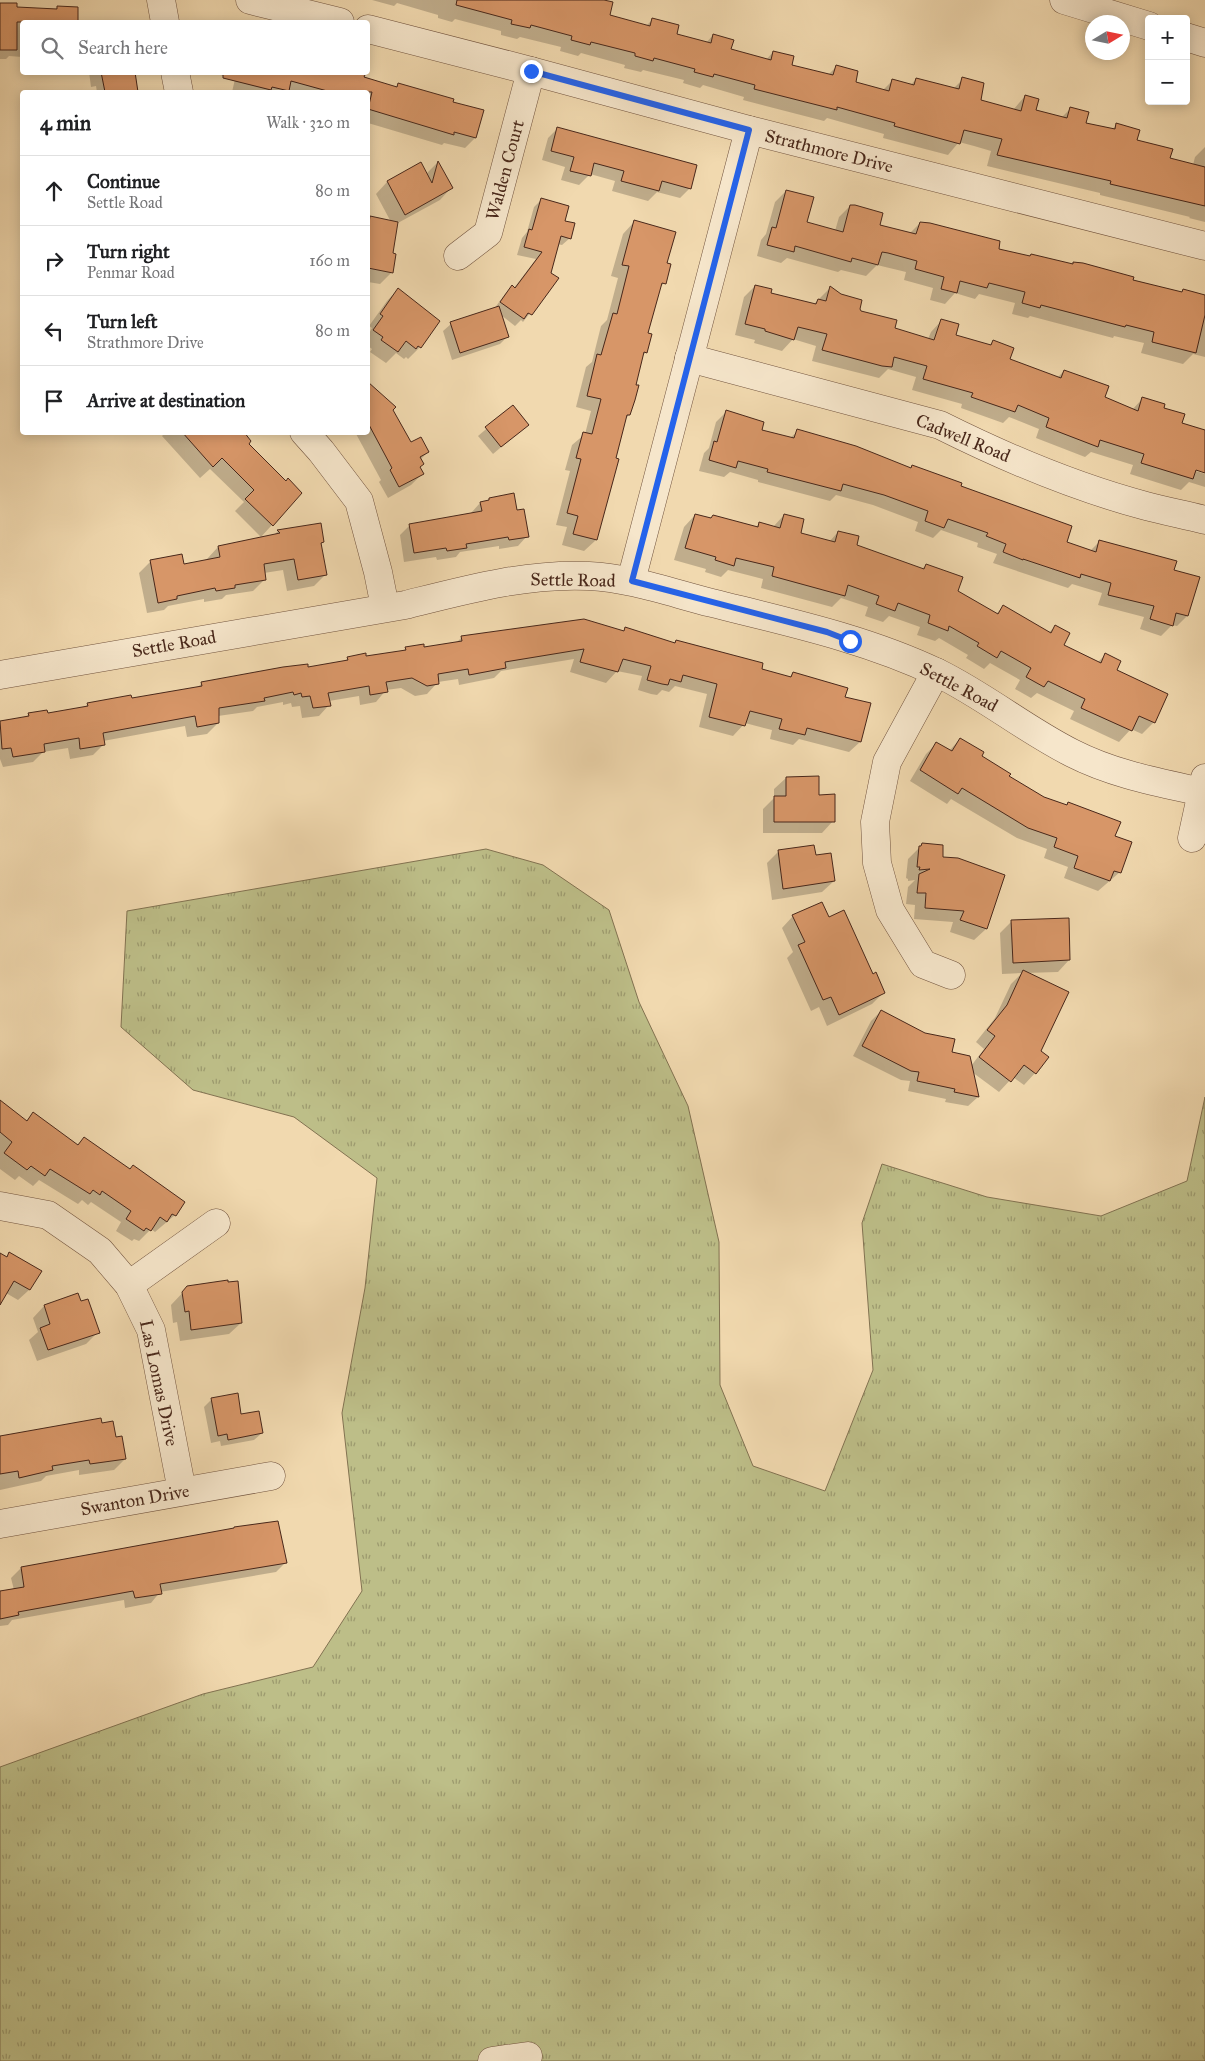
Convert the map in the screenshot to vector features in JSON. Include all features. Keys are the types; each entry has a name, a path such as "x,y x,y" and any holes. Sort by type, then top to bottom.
{"street":[{"path":"161,0 165,20"},
{"path":"250,0 332,20"},
{"path":"1064,0 1145,25"},
{"name":"Strathmore Drive","path":"370,30 749,130 1205,246"},
{"path":"1190,38 1205,42"},
{"name":"Walden Court","path":"458,256 488,233 531,71"},
{"path":"176,75 179,90"},
{"path":"632,581 749,130"},
{"name":"Cadwell Road","path":"690,358 940,425 976,442 1077,483 1145,506 1205,520"},
{"path":"307,435 322,451 359,500 378,572 384,607"},
{"name":"Settle Road","path":"0,675 384,607 526,578 588,576 632,581 827,632 876,648 936,672 968,688 1072,753 1114,772 1203,785"},
{"path":"936,672 887,762 875,822 877,863 890,910 923,964 951,974"},
{"path":"1192,838 1203,785"},
{"name":"Las Lomas Drive","path":"0,1206 48,1215 100,1252 129,1285 151,1330 182,1491"},
{"path":"129,1285 216,1223"},
{"name":"Swanton Drive","path":"0,1524 271,1476"},
{"path":"492,2061 528,2056"}],"green space":[{"path":"486,849 543,865 609,910 639,1002 688,1106 719,1242 720,1385 753,1466 825,1491 873,1370 862,1223 882,1164 987,1197 1101,1216 1187,1181 1205,1097 1205,2061 0,2061 0,1767 203,1694 313,1667 362,1591 342,1413 365,1288 377,1178 294,1117 193,1090 121,1027 127,911"}],"building":[{"path":"457,0 604,0 613,2 610,15 650,26 652,18 679,25 677,34 711,43 713,34 734,40 731,49 771,60 773,51 794,56 792,65 833,75 836,65 858,71 856,82 889,91 892,79 914,85 916,78 959,89 962,77 984,83 981,100 1021,111 1025,95 1039,99 1036,110 1067,118 1070,107 1089,112 1086,123 1115,129 1116,123 1140,130 1137,140 1173,149 1170,158 1205,167 1205,206 1110,184 1111,181 997,155 1002,139 964,130 960,144 894,126 895,123 837,107 837,110 754,89 755,85 714,74 713,77 694,72 695,69 654,58 653,61 635,56 635,53 591,42 590,45 571,40 572,36 531,25 530,28 511,24 512,20 456,5"},
{"path":"0,3 17,3 17,7 57,9 57,6 78,7 78,20 20,20 20,22 17,22 17,50 0,50"},
{"path":"102,75 135,75 138,90 105,90"},
{"path":"223,75 365,75 364,77 397,87 398,83 454,99 453,102 484,110 476,138 454,132 454,135 370,110 372,92 370,90 324,90 291,81 289,90 272,87 271,90 223,78"},
{"path":"557,127 697,165 691,189 662,181 659,191 621,181 624,171 594,163 591,176 570,171 574,157 551,151"},
{"path":"438,161 453,188 405,215 387,181 421,162 432,183"},
{"path":"786,190 814,197 807,222 843,232 850,205 855,205 883,213 880,225 916,234 920,222 930,223 1000,241 999,249 1073,264 1073,262 1083,263 1134,277 1133,280 1182,292 1183,289 1205,295 1205,315 1196,353 1152,342 1154,332 1126,325 1125,327 1041,305 1040,308 1022,303 1025,292 989,283 987,288 960,281 957,293 941,289 944,277 915,269 917,261 888,253 882,252 878,265 852,258 851,262 795,246 794,252 767,245 772,227 776,228"},
{"path":"541,198 569,206 565,221 575,223 571,239 561,236 551,273 559,278 532,315 528,313 524,319 500,302 512,285 515,288 542,252 524,247 529,229 532,230"},
{"path":"370,216 398,222 393,253 396,254 393,273 370,268"},
{"path":"634,220 676,232 667,263 671,264 666,284 662,283 648,333 652,334 647,353 644,352 636,385 639,385 635,400 630,415 627,415 616,458 619,459 597,540 573,534 578,516 567,513 581,459 576,458 583,432 592,434 601,399 587,396 597,354 601,355 613,313 617,314 629,266 622,265"},
{"path":"755,285 772,289 771,293 816,304 818,299 826,301 830,286 841,294 862,300 861,311 897,320 895,328 934,340 941,319 959,324 956,335 991,345 993,340 1014,348 1010,359 1061,378 1064,370 1109,386 1105,397 1138,411 1142,397 1165,404 1164,408 1185,414 1182,423 1205,430 1205,473 1196,470 1193,479 1141,463 1144,454 1100,440 1098,447 1046,427 1049,418 1018,405 1015,412 971,397 973,393 923,379 927,366 894,357 892,367 882,366 822,350 827,334 798,327 794,340 745,324"},
{"path":"398,288 440,321 421,348 418,346 416,349 406,341 398,352 381,340 383,337 373,330 383,316 380,314"},
{"path":"499,306 509,337 460,353 450,322"},
{"path":"370,384 396,407 393,410 411,442 421,437 429,452 420,457 424,464 420,467 424,474 399,487 390,470 392,468 370,427"},
{"path":"513,405 529,425 501,447 485,427"},
{"path":"726,410 764,422 762,430 794,438 797,429 856,446 911,468 912,465 962,483 961,486 1072,526 1067,542 1096,552 1099,540 1177,561 1174,570 1200,577 1188,616 1176,613 1173,626 1150,619 1154,606 1108,595 1111,583 1081,574 1080,578 1023,560 1003,552 1006,544 986,536 988,533 948,519 944,528 925,521 928,511 884,495 843,484 841,491 767,472 768,469 738,461 736,468 709,460 714,441 717,442"},
{"path":"185,435 246,435 251,441 249,444 286,481 288,478 302,493 273,526 245,499 254,490 222,458 213,467"},
{"path":"514,493 517,510 524,509 529,537 509,540 508,537 466,544 467,548 447,551 446,548 414,553 409,524 482,511 480,502 489,500 489,498"},
{"path":"695,514 711,518 713,515 758,527 759,522 780,528 784,514 804,519 801,533 835,542 838,531 859,536 857,545 924,569 926,564 963,577 958,591 998,614 1003,605 1051,633 1055,625 1070,633 1064,645 1101,663 1105,653 1121,661 1117,670 1168,694 1155,723 1139,716 1132,731 1081,708 1085,699 1048,681 1044,687 1026,677 1031,668 1001,651 997,658 977,646 979,643 949,626 948,631 928,623 930,615 898,603 895,611 876,604 879,596 848,585 845,596 772,576 774,567 736,558 734,566 715,560 716,557 685,548"},
{"path":"321,523 324,542 321,543 327,575 298,580 294,559 264,564 266,580 235,585 235,588 216,591 215,588 177,596 177,599 158,603 150,560 182,554 184,564 220,557 218,546 280,533 277,530"},
{"path":"584,619 624,631 625,627 675,643 676,640 763,663 762,669 791,677 793,672 848,688 845,697 871,703 861,742 807,728 805,735 779,729 782,719 750,711 745,726 709,717 717,684 683,675 681,682 670,679 668,685 662,684 647,680 651,666 623,659 618,672 580,662 584,649 505,662 506,668 469,675 468,669 438,674 439,684 427,686 412,678 386,682 388,692 370,695 369,686 328,693 331,706 313,708 310,696 302,697 301,693 294,695 293,692 264,698 265,701 219,708 219,723 197,727 195,716 103,733 105,745 80,749 79,738 44,744 45,752 13,757 11,748 2,749 0,721 29,716 28,713 47,710 48,713 88,706 87,703 131,695 132,698 202,686 201,682 283,667 308,664 308,667 348,660 347,657 366,653 366,656 406,650 405,647 424,644 424,647 462,641 461,636"},
{"path":"960,738 984,752 982,756 1011,774 1009,776 1044,797 1067,805 1068,802 1121,822 1115,836 1132,842 1121,873 1114,871 1110,881 1074,868 1078,856 1054,847 1057,838 1028,828 962,788 958,794 920,770 936,742 952,751"},
{"path":"819,776 819,795 835,794 835,822 774,822 774,796 786,796 786,777"},
{"path":"922,843 943,845 943,857 958,858 1005,875 987,929 960,920 964,911 925,908 926,893 917,893 919,874 930,869 919,870 920,867 917,867 919,846"},
{"path":"814,845 816,855 831,853 835,881 783,889 778,850"},
{"path":"822,902 829,917 844,910 873,974 876,972 885,993 839,1015 831,997 823,1000 798,945 805,942 792,915"},
{"path":"1069,918 1070,960 1013,963 1011,920"},
{"path":"1023,970 1069,992 1041,1051 1049,1057 1036,1074 1024,1065 1011,1082 979,1057 995,1036 987,1030 1007,1005"},
{"path":"881,1010 925,1033 955,1039 952,1052 970,1056 979,1097 954,1092 955,1089 917,1081 919,1072 911,1071 862,1046"},
{"path":"0,1100 27,1121 33,1112 78,1145 84,1137 130,1169 133,1165 185,1202 176,1216 172,1214 167,1222 160,1217 151,1231 146,1228 144,1231 126,1219 131,1211 102,1191 100,1195 93,1190 90,1194 50,1169 45,1176 31,1166 27,1170 4,1153 12,1142 0,1132"},
{"path":"9,1252 42,1271 30,1290 14,1281 0,1305 0,1253 7,1257"},
{"path":"228,1280 228,1282 238,1281 242,1323 191,1330 189,1311 185,1312 182,1292 187,1286"},
{"path":"78,1293 81,1301 88,1299 100,1333 48,1350 40,1328 50,1324 44,1305"},
{"path":"238,1393 241,1414 259,1411 263,1433 228,1440 227,1434 218,1436 211,1398"},
{"path":"101,1418 102,1423 113,1421 116,1437 122,1436 126,1459 90,1464 89,1460 52,1466 53,1470 19,1478 18,1471 0,1474 0,1436"},
{"path":"278,1521 287,1563 160,1584 162,1594 135,1598 133,1591 18,1612 19,1615 0,1619 0,1591 24,1587 21,1567 234,1527"}],"route":[{"path":"531,71 749,130 632,581 827,632 850,641"}]}
